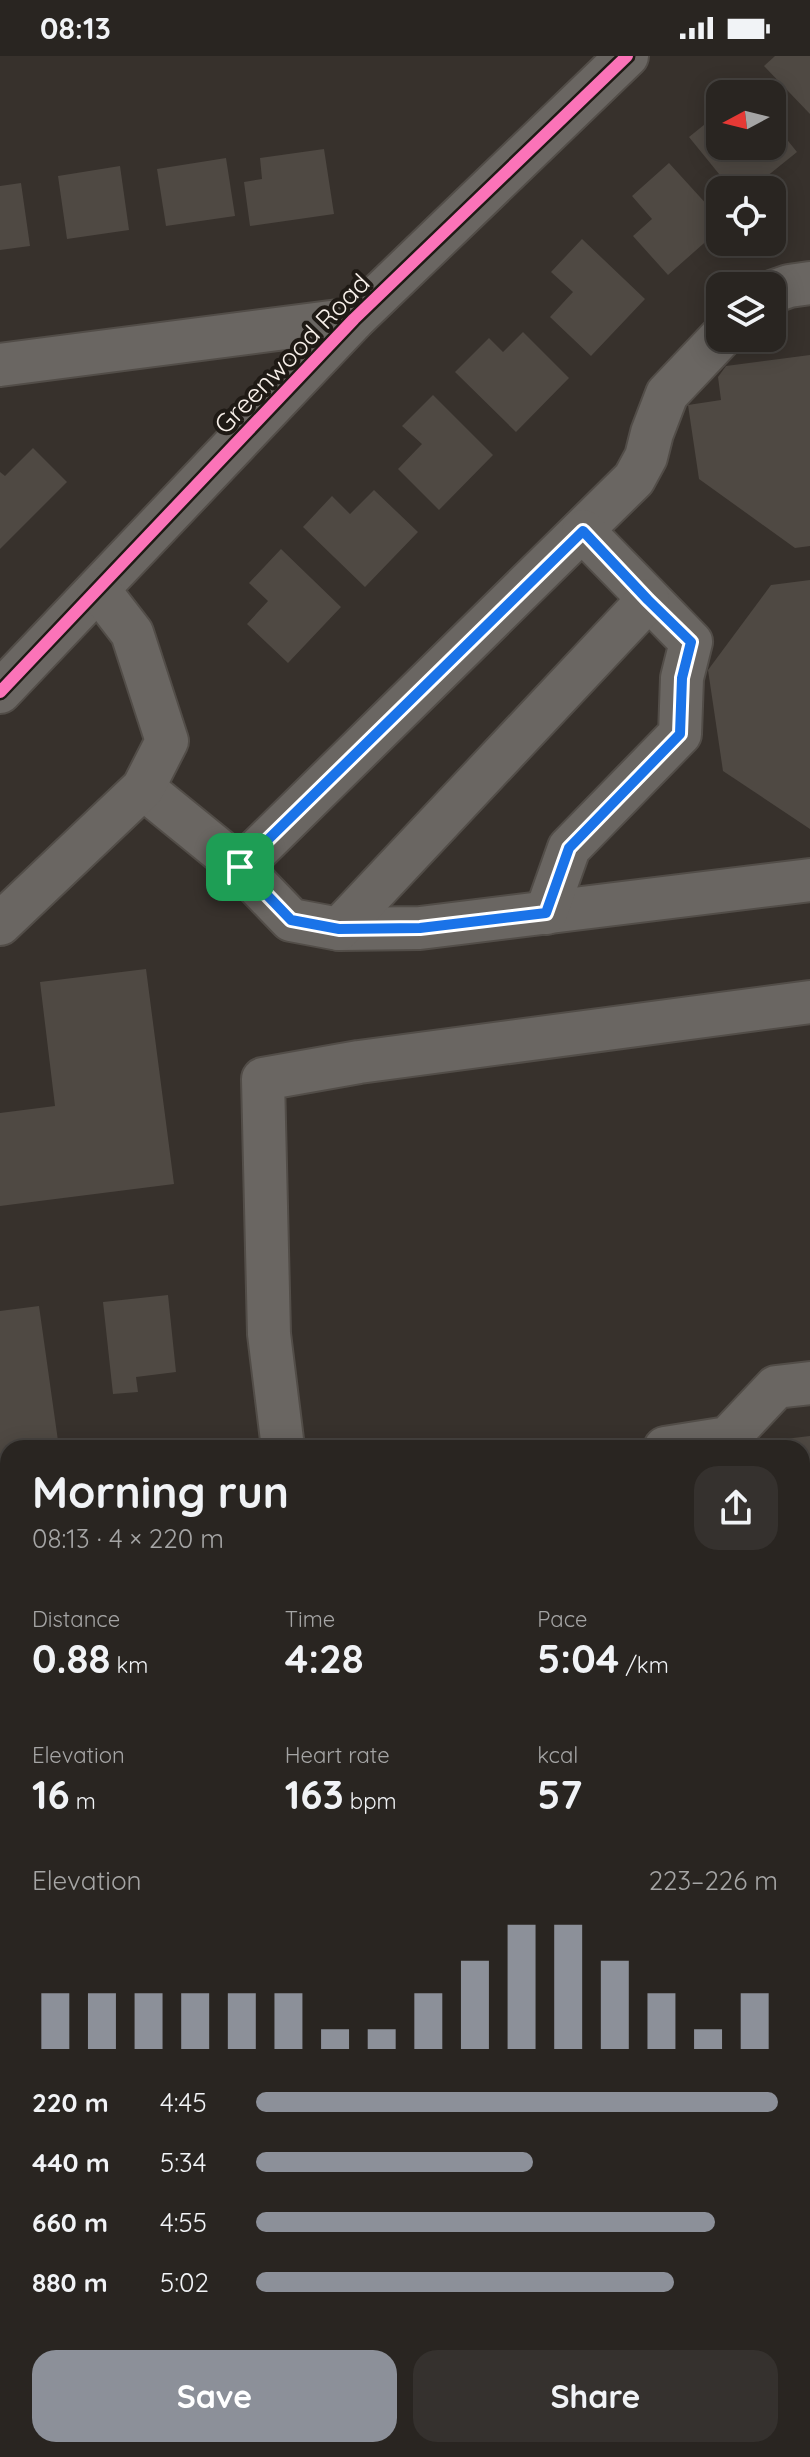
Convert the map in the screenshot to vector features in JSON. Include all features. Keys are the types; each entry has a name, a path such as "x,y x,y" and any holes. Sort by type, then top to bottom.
{"street":[{"name":"Greenwood Road","path":"0,692 354,319 627,56"},
{"path":"786,287 810,283"},
{"path":"0,365 354,319"},
{"path":"240,867 634,479 646,457 667,394 707,352"},
{"path":"546,913 569,848 680,734 682,678 691,642 583,531"},
{"path":"0,924 143,788 167,741 132,633 98,589"},
{"path":"339,929 648,600"},
{"path":"143,788 240,867 291,920 339,929 420,928 810,880"},
{"path":"282,1440 269,1334 263,1079 359,1062 810,1002"},
{"path":"712,1440 728,1438 776,1387 810,1383"}],"building":[{"path":"775,56 810,56 810,114 786,89 786,80 777,80 764,66"},
{"path":"706,123 706,158 689,137"},
{"path":"786,138 797,152 767,176 721,176 708,160 786,160"},
{"path":"324,149 334,214 250,226 244,182 262,179 260,158"},
{"path":"226,158 235,216 166,226 157,169"},
{"path":"669,163 706,204 706,241 668,275 633,236 652,219 632,196"},
{"path":"120,166 129,230 67,239 58,176"},
{"path":"21,183 30,246 0,250 0,186"},
{"path":"582,239 645,299 591,356 550,317 573,292 551,272"},
{"path":"523,332 569,378 516,432 455,372 489,338 503,352"},
{"path":"810,355 810,546 795,548 699,479 688,405 721,400 718,377 726,366"},
{"path":"433,395 493,455 439,510 398,469 422,444 402,426"},
{"path":"33,448 67,482 0,549 0,472 5,476"},
{"path":"374,490 418,532 365,587 303,527 332,496 350,514"},
{"path":"281,549 341,607 288,663 247,624 268,601 249,583"},
{"path":"810,580 810,829 723,771 708,670 771,585"},
{"path":"146,969 174,1184 0,1206 0,1113 55,1106 40,982"},
{"path":"168,1295 176,1372 136,1377 138,1392 113,1394 103,1302"},
{"path":"39,1306 58,1440 0,1440 0,1311"},
{"path":"810,1436 810,1440 776,1440"}],"cycle path":[{"path":"0,692 354,319 627,56"}],"route":[{"path":"583,531 691,642 682,678 680,734 569,848 546,913 420,928 339,929 291,920 240,867 583,531"}]}
